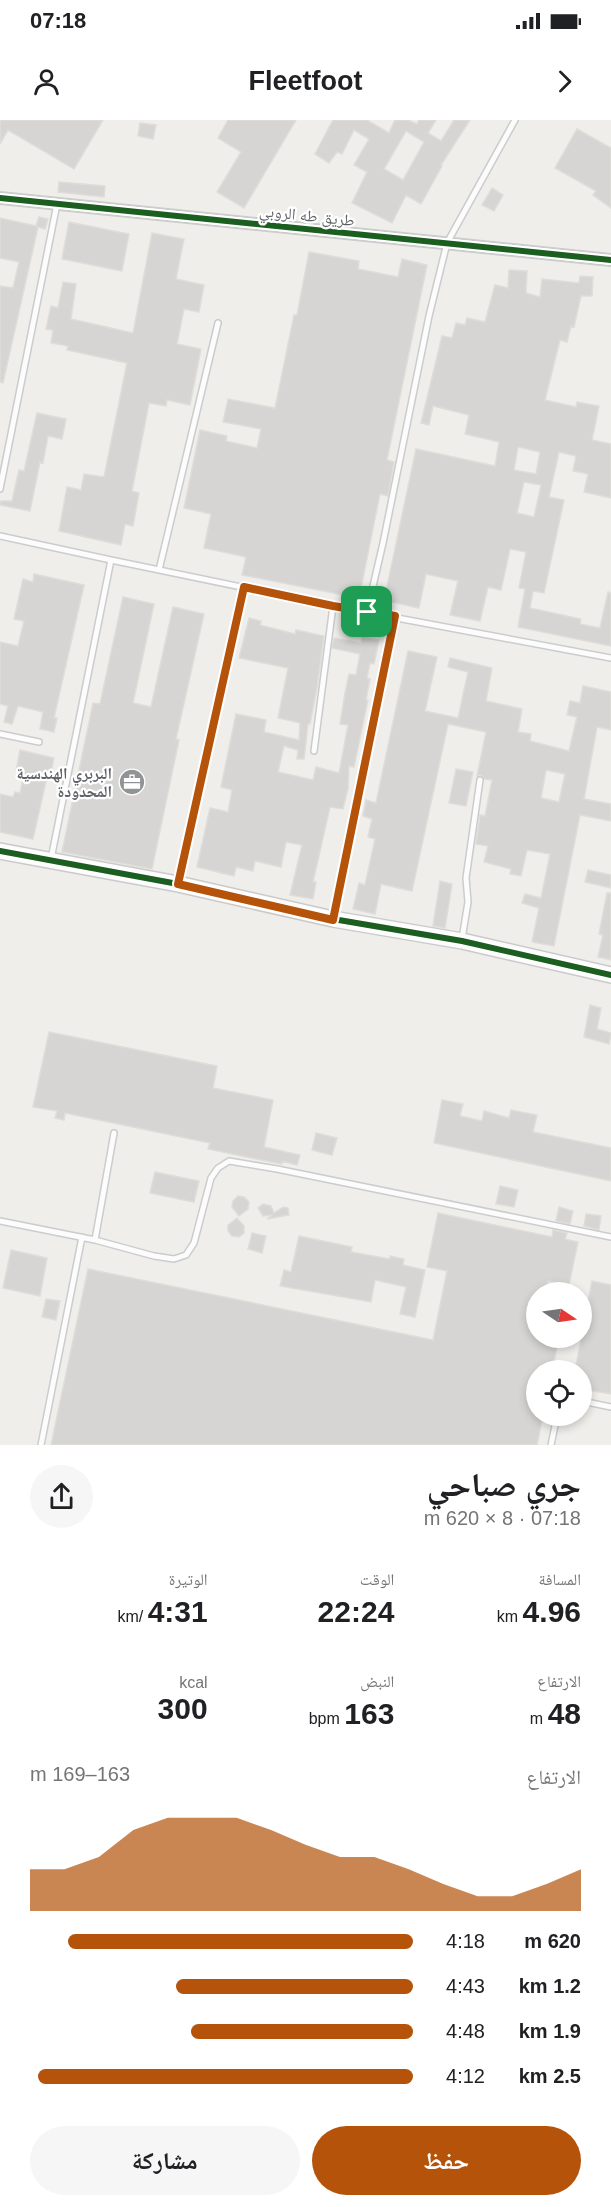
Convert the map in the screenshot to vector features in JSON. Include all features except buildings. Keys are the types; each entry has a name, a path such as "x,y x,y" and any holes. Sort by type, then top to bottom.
{"street":[{"name":"طريق طه الروبي","path":"0,198 611,260"},
{"path":"0,851 178,884 333,920 462,941 611,975"}],"lane":[{"path":"367,612 429,316 447,243 515,120"},
{"path":"0,489 57,204"},
{"path":"159,570 218,323"},
{"path":"0,536 333,606 611,658"},
{"path":"50,862 111,560"},
{"path":"178,884 244,587"},
{"path":"314,751 333,606"},
{"path":"333,920 395,616"},
{"path":"0,734 39,742"},
{"path":"462,941 468,902 466,878 480,780"},
{"path":"95,1240 114,1133"},
{"path":"0,1221 82,1237 174,1259 186,1255 194,1243 211,1178 218,1168 229,1161 611,1237"},
{"path":"41,1445 82,1237"},
{"path":"592,1403 611,1407"},
{"path":"551,1445 555,1426"}],"cycle path":[{"path":"0,198 611,260"},
{"path":"0,851 178,884 333,919 462,941 611,975"}],"place":[{"name":"البربري الهندسية المحدودة","path":"132,782"}],"route":[{"path":"244,587 367,612 395,616 333,920 178,884 244,587"}]}
